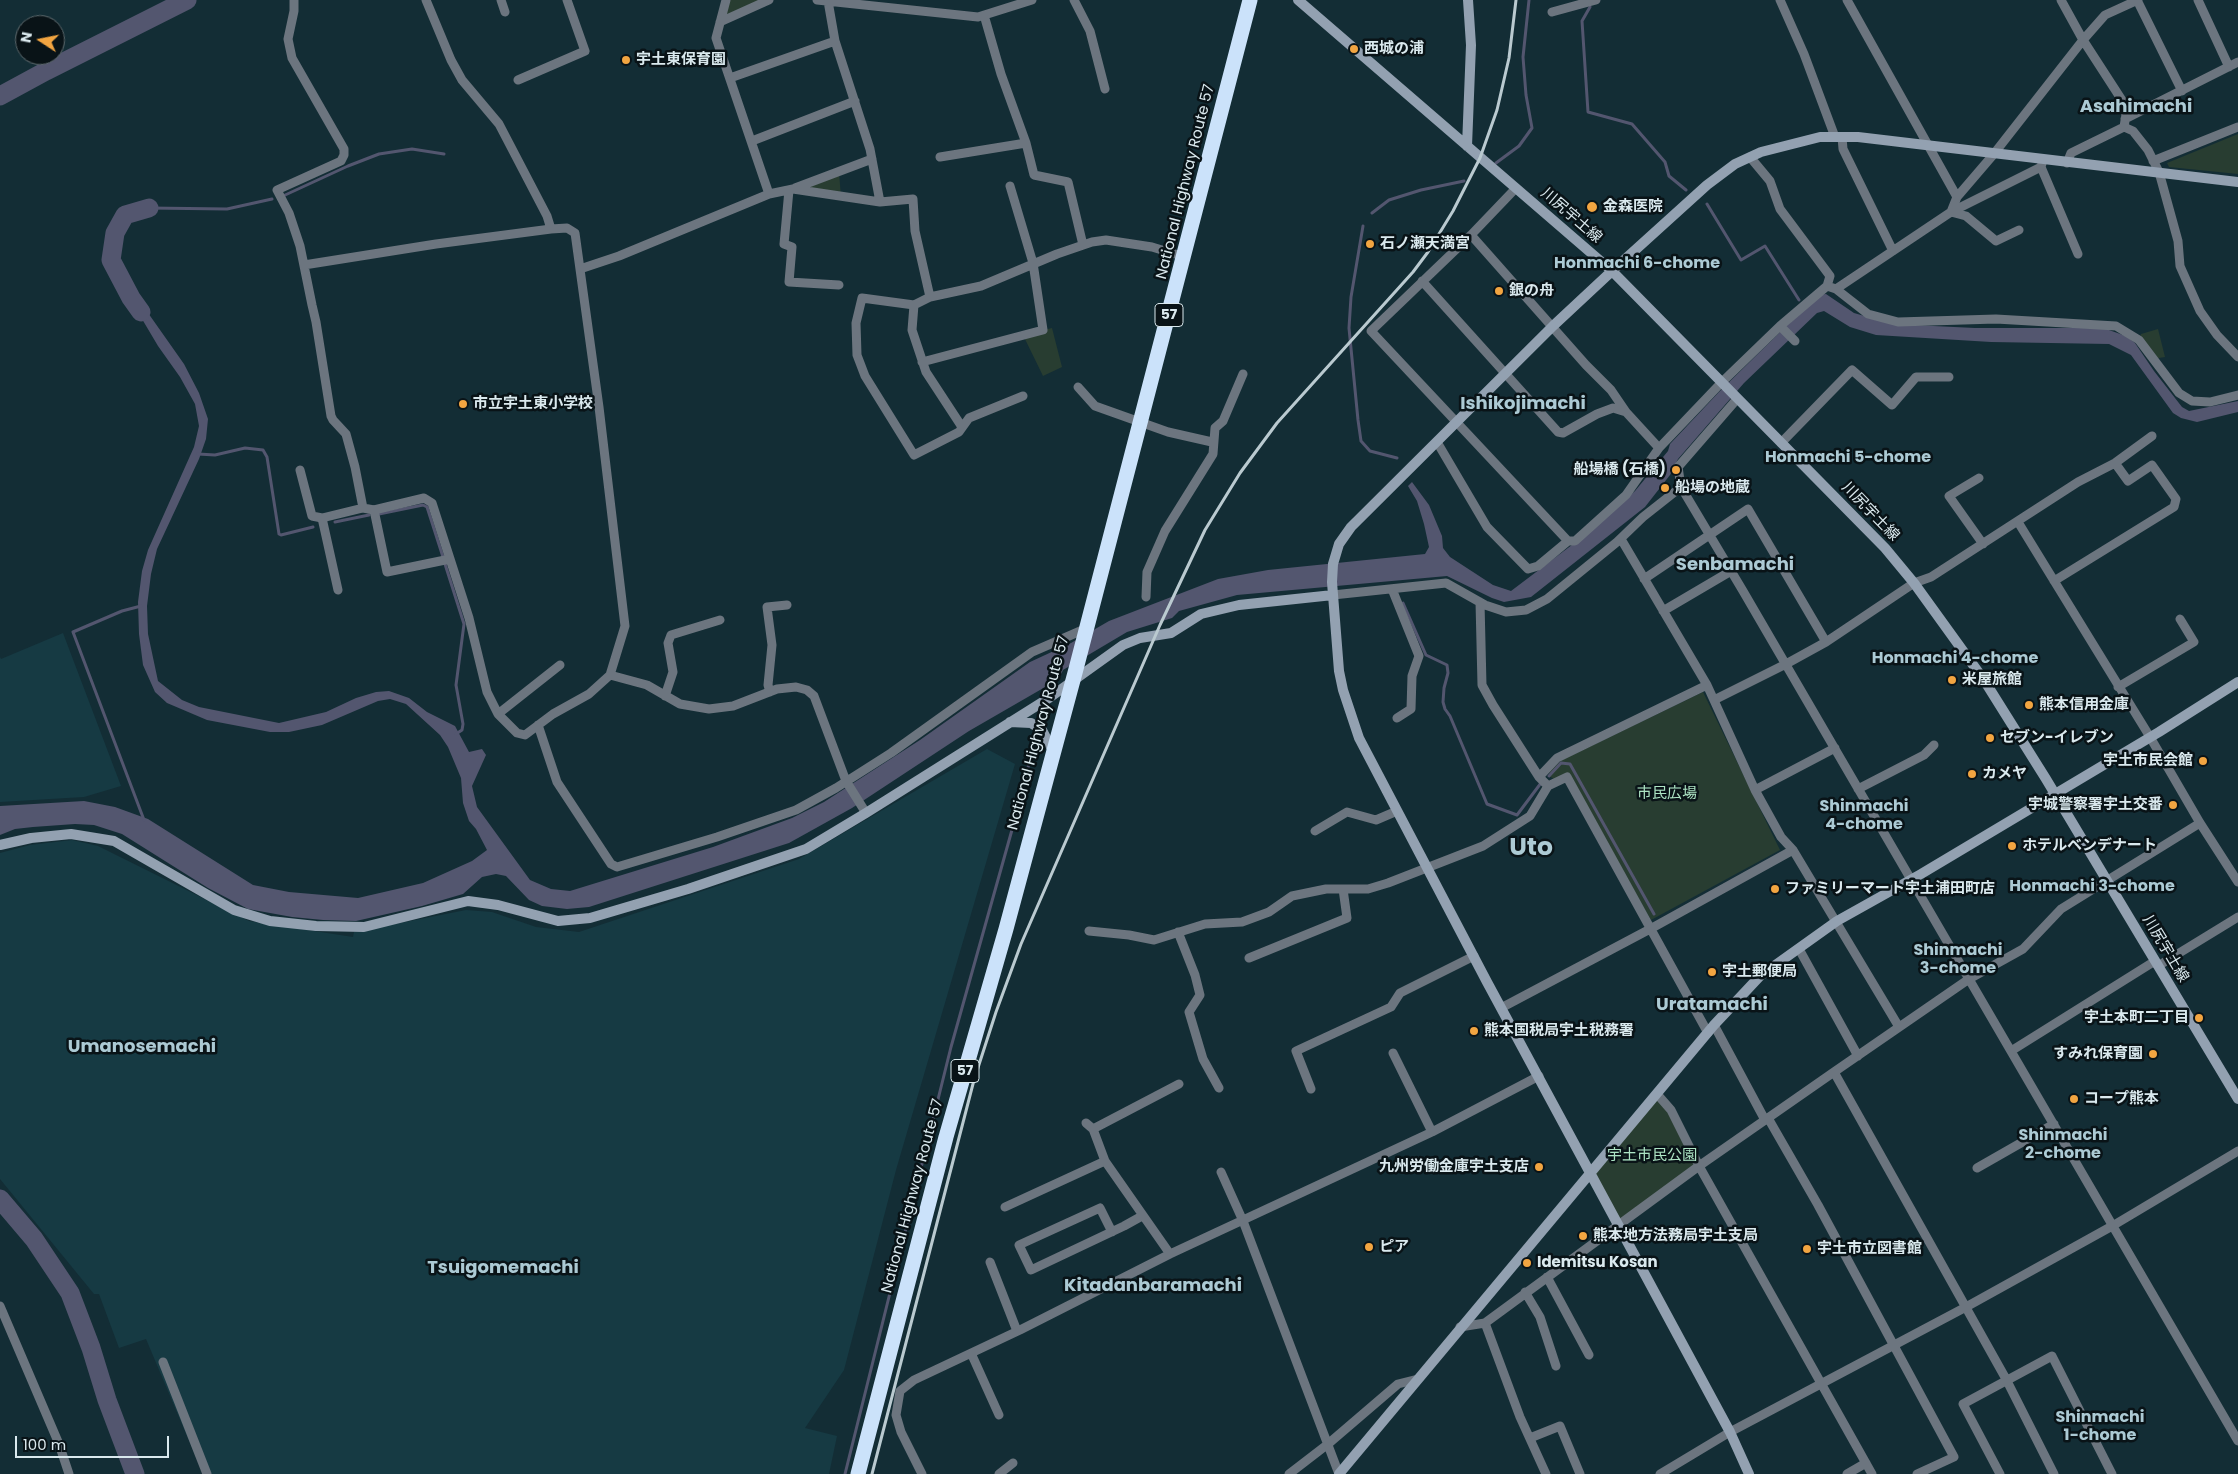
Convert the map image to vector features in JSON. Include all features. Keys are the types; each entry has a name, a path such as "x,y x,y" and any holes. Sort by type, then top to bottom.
{"highway":[{"name":"National Highway Route 57","path":"858,1474 946,1137 1006,928 1074,675 1185,257 1250,0"}],"street":[{"path":"294,0 294,10 288,39 292,58 326,114 344,149 344,155 341,160 323,170 277,190 289,213 304,265 316,322 331,416 346,434 363,508"},
{"path":"426,0 451,60 462,80 499,124 547,216 550,229"},
{"path":"500,0 506,12"},
{"path":"518,80 585,52 568,0"},
{"path":"726,0 716,38 769,194"},
{"path":"720,22 769,0"},
{"path":"816,0 978,17 1032,0"},
{"path":"1074,0 1090,31 1105,90"},
{"name":"川尻宇土線","path":"1298,0 1612,271 1884,548 1914,583 1984,680 2238,1098"},
{"path":"1467,146 1472,45 1468,0"},
{"path":"1552,12 1596,0"},
{"path":"1780,0 1844,149 1893,251"},
{"path":"1847,0 1957,197"},
{"path":"2061,0 2083,40 2127,108 2124,123"},
{"path":"1951,212 1957,197 2105,15 2138,0 2182,91"},
{"path":"2198,0 2229,67"},
{"path":"828,2 836,41 872,159 880,202"},
{"path":"984,15 1001,74 1026,143 1034,174 1068,182 1084,245"},
{"path":"730,78 836,41"},
{"path":"2067,163 2072,153 2238,62"},
{"path":"752,141 855,101"},
{"path":"2124,123 2133,132 2159,172 2178,241 2180,266 2200,311 2217,335 2238,357"},
{"path":"2153,161 2238,127"},
{"path":"1749,1474 1730,1432 1501,1008 1359,738 1343,690 1333,596 1333,564 1339,544 1351,527 1553,326 1707,185 1735,164 1750,157 1797,142 1820,137 1839,137 1993,154 2042,164 2067,163 2238,182"},
{"path":"940,157 1026,143"},
{"path":"1437,442 1487,527 1528,569 1538,566 1568,541 1575,541 1626,495 1659,448 1780,326 1827,286 1830,276 1780,208 1770,181 1750,157"},
{"path":"580,269 619,256 769,194 791,190 872,159"},
{"path":"1836,289 1951,212 2042,164"},
{"path":"2042,164 2078,254"},
{"path":"922,362 1043,330 1033,263 1010,186"},
{"path":"1516,188 1471,235 1371,331 1568,541"},
{"path":"791,190 880,202 913,198 915,230 930,297"},
{"path":"791,190 784,244 792,247 788,282 839,285"},
{"path":"1951,212 1966,216 1996,242 2019,230"},
{"path":"300,470 312,516 322,518 363,508 374,510 424,498 432,502 469,618 487,692 498,714 521,735 525,735 553,714 589,694 610,675 625,626 600,407 575,233 567,228 550,229 436,244 304,265"},
{"path":"1471,235 1586,365 1611,390 1626,412 1659,448"},
{"path":"1023,396 969,418 959,432 914,455 865,376 857,355 856,323 862,298 914,305 930,297 982,286 1033,263 1084,245 1106,240 1152,247 1185,257"},
{"path":"1422,281 1507,373 1558,432 1563,434 1598,414 1613,408 1626,412"},
{"path":"1827,286 1836,289 1868,314 1898,322 1996,319 2116,326 2139,340 2179,393 2192,401 2210,402 2238,395"},
{"path":"914,305 912,330 922,362 926,372 962,427"},
{"path":"1780,326 1795,341"},
{"path":"1781,443 1852,370 1892,405 1916,377 1949,377"},
{"path":"1146,598 1147,572 1165,531 1213,454 1212,442 1215,428 1223,421 1243,374"},
{"path":"1078,387 1096,406 1168,432 1212,442"},
{"path":"1736,398 1678,467 1681,487 2114,1225 2238,1441"},
{"path":"1714,700 1826,642 1914,583 1931,577 2078,482 2115,462 2152,436"},
{"path":"2054,581 2174,507 2176,499 2152,465 2128,481 2115,462"},
{"path":"1978,478 1949,496 1983,544"},
{"path":"0,846 31,838 71,834 114,841 234,910 270,921 316,926 364,927 468,902 480,901 567,921 590,918 688,889 806,849 864,810 1010,722 1074,675 1123,645 1140,638 1171,633 1201,614 1240,605 1446,583 1480,602 1506,612 1526,610 1547,599 1681,487"},
{"path":"1644,579 1748,509 1826,642"},
{"path":"374,510 386,572 450,559"},
{"path":"322,518 338,590"},
{"path":"2018,522 2150,737 2200,823 2238,882"},
{"path":"1621,539 1707,685 1754,790 1781,837 1793,850 1837,921 1900,1027"},
{"path":"1663,611 1731,571"},
{"path":"1392,589 1418,656 1412,676 1411,709 1397,718"},
{"path":"1480,602 1482,685 1539,777 1548,786"},
{"path":"770,692 768,685 772,645 767,607 787,605"},
{"path":"2118,687 2194,642 2180,619"},
{"path":"665,696 673,672 668,643 671,634 720,620"},
{"path":"538,725 558,782 612,864 617,867 717,837 796,810 847,782 930,728 1032,652 1085,629"},
{"path":"498,714 560,665"},
{"path":"610,675 639,682 680,704 709,710 733,706 770,692 796,687 812,693 847,782 864,810"},
{"path":"1339,1474 1711,1029 1760,976 1837,921 1910,880 2150,737 2238,682"},
{"path":"1539,777 1557,758 1707,685"},
{"path":"1010,722 1031,723 1042,730 1053,751"},
{"path":"1858,789 1924,755 1934,746"},
{"path":"1754,790 1835,748"},
{"path":"1089,931 1129,935 1154,940 1204,924 1242,922 1269,912 1292,896 1326,889 1368,889 1428,869 1483,846 1530,816 1548,786 1567,777 1711,1029 1818,1205 1954,1457 1917,1474"},
{"path":"1315,831 1347,812 1376,820 1398,811"},
{"path":"1460,1327 1486,1323 1525,1292 1619,1226 1699,1166 1969,979 2023,949 2061,908 2200,823"},
{"path":"1501,1008 1793,850"},
{"path":"1249,958 1347,918 1343,889"},
{"path":"2011,1051 2238,917"},
{"path":"1178,932 1195,975 1200,996 1189,1012 1203,1059 1219,1088"},
{"path":"1799,949 1858,1056"},
{"path":"1311,1089 1296,1051 1391,1007 1400,993 1474,956"},
{"path":"1394,1052 1432,1132"},
{"path":"1834,1072 2006,1379 2054,1474"},
{"path":"922,1474 898,1423 896,1414 900,1391 914,1380 1017,1331 1170,1254 1432,1132 1539,1076"},
{"path":"1170,1254 1105,1162 1090,1126 1179,1084"},
{"path":"1657,1094 1670,1110 1699,1166 1872,1474"},
{"path":"1977,1168 2054,1124"},
{"path":"1660,1474 1730,1432 1821,1382 1966,1307 2114,1225 2238,1151"},
{"path":"1005,1207 1105,1162"},
{"path":"1221,1172 1243,1221 1339,1474"},
{"path":"1112,1232 1100,1208 1019,1245 1031,1270 1112,1232 1142,1216"},
{"path":"990,1262 1017,1331"},
{"path":"1547,1277 1589,1355"},
{"path":"1525,1292 1540,1318 1556,1366"},
{"path":"0,1306 59,1444 69,1474"},
{"path":"1486,1323 1530,1438 1546,1474"},
{"path":"971,1352 1000,1415"},
{"path":"2000,1474 1963,1404 2006,1379 2052,1356 2112,1474"},
{"path":"163,1362 207,1474"},
{"path":"1289,1474 1328,1444 1398,1384 1418,1379"},
{"path":"1530,1438 1560,1426 1580,1474"},
{"path":"998,1474 1013,1463"},
{"path":"1847,1474 1866,1463"}],"shaded area":[{"path":"126,292 134,293 184,364 199,393 208,419 206,439 199,459 157,549 151,574 147,606 148,634 158,681 182,700 199,707 279,723 326,712 356,698 376,692 389,691 409,698 427,712 455,726 469,752 482,749 486,755 472,786 477,807 530,880 551,889 570,891 713,847 792,818 824,802 920,740 1030,662 1071,643 1109,621 1218,579 1268,570 1425,554 1429,547 1417,501 1408,486 1412,482 1429,505 1442,536 1443,548 1450,557 1493,585 1511,591 1593,529 1635,491 1668,451 1670,444 1719,392 1818,295 1826,294 1854,313 1892,324 1975,328 2106,329 2126,336 2135,343 2182,407 2189,411 2238,401 2238,412 2197,422 2181,418 2173,413 2131,355 2109,344 1991,342 1876,335 1850,327 1824,311 1817,313 1744,383 1678,459 1670,475 1645,507 1531,597 1504,602 1447,576 1237,595 1179,611 1172,618 1127,632 1063,670 1059,679 969,731 852,808 789,843 589,907 567,909 542,906 529,900 506,876 496,874 482,877 463,894 422,906 356,921 323,920 292,917 248,909 208,888 122,834 94,825 75,824 33,827 15,829 0,835 0,806 84,801 115,807 148,819 253,885 289,892 358,898 423,883 472,861 487,850 476,829 469,821 463,803 461,778 448,747 440,735 406,704 390,699 378,701 322,725 289,732 270,732 207,720 167,703 155,692 143,665 139,634 138,602 142,571 148,550 194,447 199,426 195,404"},
{"path":"63,633 121,786 84,797 0,802 0,657 1,659"},
{"path":"987,749 1015,764 896,1170 844,1370 805,1428 837,1436 829,1474 203,1474 146,1339 119,1348 99,1294 94,1294 0,1179 0,853 30,845 72,840 98,846 249,921 353,937 354,932 466,910 492,912 536,927 579,932 799,859"}],"green space":[{"path":"726,0 769,0 720,22"},
{"path":"2238,134 2238,174 2169,167 2167,163"},
{"path":"839,172 841,197 793,189"},
{"path":"1052,328 1062,367 1043,376 1023,335"},
{"path":"2158,329 2165,357 2153,359 2139,340 2141,334"},
{"name":"市民広場","path":"1703,692 1780,850 1651,920 1568,775 1554,779 1549,776 1550,770 1562,760"},
{"name":"宇土市民公園","path":"1657,1094 1699,1166 1619,1226 1590,1174"}],"waterway":[{"path":"0,96 187,0"},
{"path":"1496,163 1519,146 1532,128 1526,95 1523,57 1529,0"},
{"path":"1590,7 1582,21 1588,112 1632,124 1665,162 1669,176 1686,190"},
{"path":"283,196 379,154 412,149 444,154"},
{"path":"1372,213 1389,200 1421,190 1464,181"},
{"path":"149,208 227,209 272,199"},
{"path":"1707,204 1741,260 1765,246 1799,300"},
{"path":"141,312 131,298 111,260 115,233 125,215 149,208"},
{"path":"1363,226 1351,297 1349,328 1361,441 1370,451 1397,458"},
{"path":"198,454 215,455 245,448 263,450 267,457 279,534 313,527"},
{"path":"379,514 423,505 427,507 443,557"},
{"path":"335,522 369,515"},
{"path":"445,564 464,624 456,685 463,724 462,730 456,734"},
{"path":"1403,603 1426,655 1447,665 1448,673 1443,702 1445,709 1450,716 1487,804 1517,815 1541,783"},
{"path":"141,606 122,611 73,632 144,820"},
{"path":"845,1474 951,1047 1026,780 1031,750"},
{"path":"1549,776 1561,763 1570,764 1654,914"},
{"path":"0,1199 34,1239 70,1293 135,1474"}],"railway":[{"path":"872,1474 974,1080 996,1012 1021,944 1160,625 1205,530 1240,473 1277,423 1413,272 1428,252 1453,211 1480,158 1497,110 1509,58 1516,0"}],"place":[{"name":"西城の浦","path":"1354,49"},
{"name":"宇土東保育園","path":"626,60"},
{"name":"金森医院","path":"1592,207"},
{"name":"石ノ瀬天満宮","path":"1370,244"},
{"name":"銀の舟","path":"1499,291"},
{"name":"市立宇土東小学校","path":"463,404"},
{"name":"船場橋 (石橋)","path":"1676,470"},
{"name":"船場の地蔵","path":"1665,488"},
{"name":"米屋旅館","path":"1952,680"},
{"name":"熊本信用金庫","path":"2029,705"},
{"name":"セブン-イレブン","path":"1990,738"},
{"name":"宇土市民会館","path":"2203,761"},
{"name":"カメヤ","path":"1972,774"},
{"name":"宇城警察署宇土交番","path":"2173,805"},
{"name":"ホテルベンデナート","path":"2012,846"},
{"name":"ファミリーマート宇土浦田町店","path":"1775,889"},
{"name":"宇土郵便局","path":"1712,972"},
{"name":"宇土本町二丁目","path":"2199,1018"},
{"name":"熊本国税局宇土税務署","path":"1474,1031"},
{"name":"すみれ保育園","path":"2153,1054"},
{"name":"コープ熊本","path":"2074,1099"},
{"name":"九州労働金庫宇土支店","path":"1539,1167"},
{"name":"熊本地方法務局宇土支局","path":"1583,1236"},
{"name":"ピア","path":"1369,1247"},
{"name":"宇土市立図書館","path":"1807,1249"},
{"name":"Idemitsu Kosan","path":"1527,1263"}],"district":[{"name":"Asahimachi","path":"2136,107"},
{"name":"Honmachi 6-chome","path":"1637,264"},
{"name":"Ishikojimachi","path":"1523,404"},
{"name":"Honmachi 5-chome","path":"1848,458"},
{"name":"Senbamachi","path":"1735,565"},
{"name":"Honmachi 4-chome","path":"1955,659"},
{"name":"Shinmachi 4-chome","path":"1864,816"},
{"name":"Uto","path":"1531,849"},
{"name":"Honmachi 3-chome","path":"2092,887"},
{"name":"Shinmachi 3-chome","path":"1958,960"},
{"name":"Uratamachi","path":"1712,1005"},
{"name":"Umanosemachi","path":"142,1047"},
{"name":"Shinmachi 2-chome","path":"2063,1145"},
{"name":"Tsuigomemachi","path":"503,1268"},
{"name":"Kitadanbaramachi","path":"1153,1286"},
{"name":"Shinmachi 1-chome","path":"2100,1427"}]}
